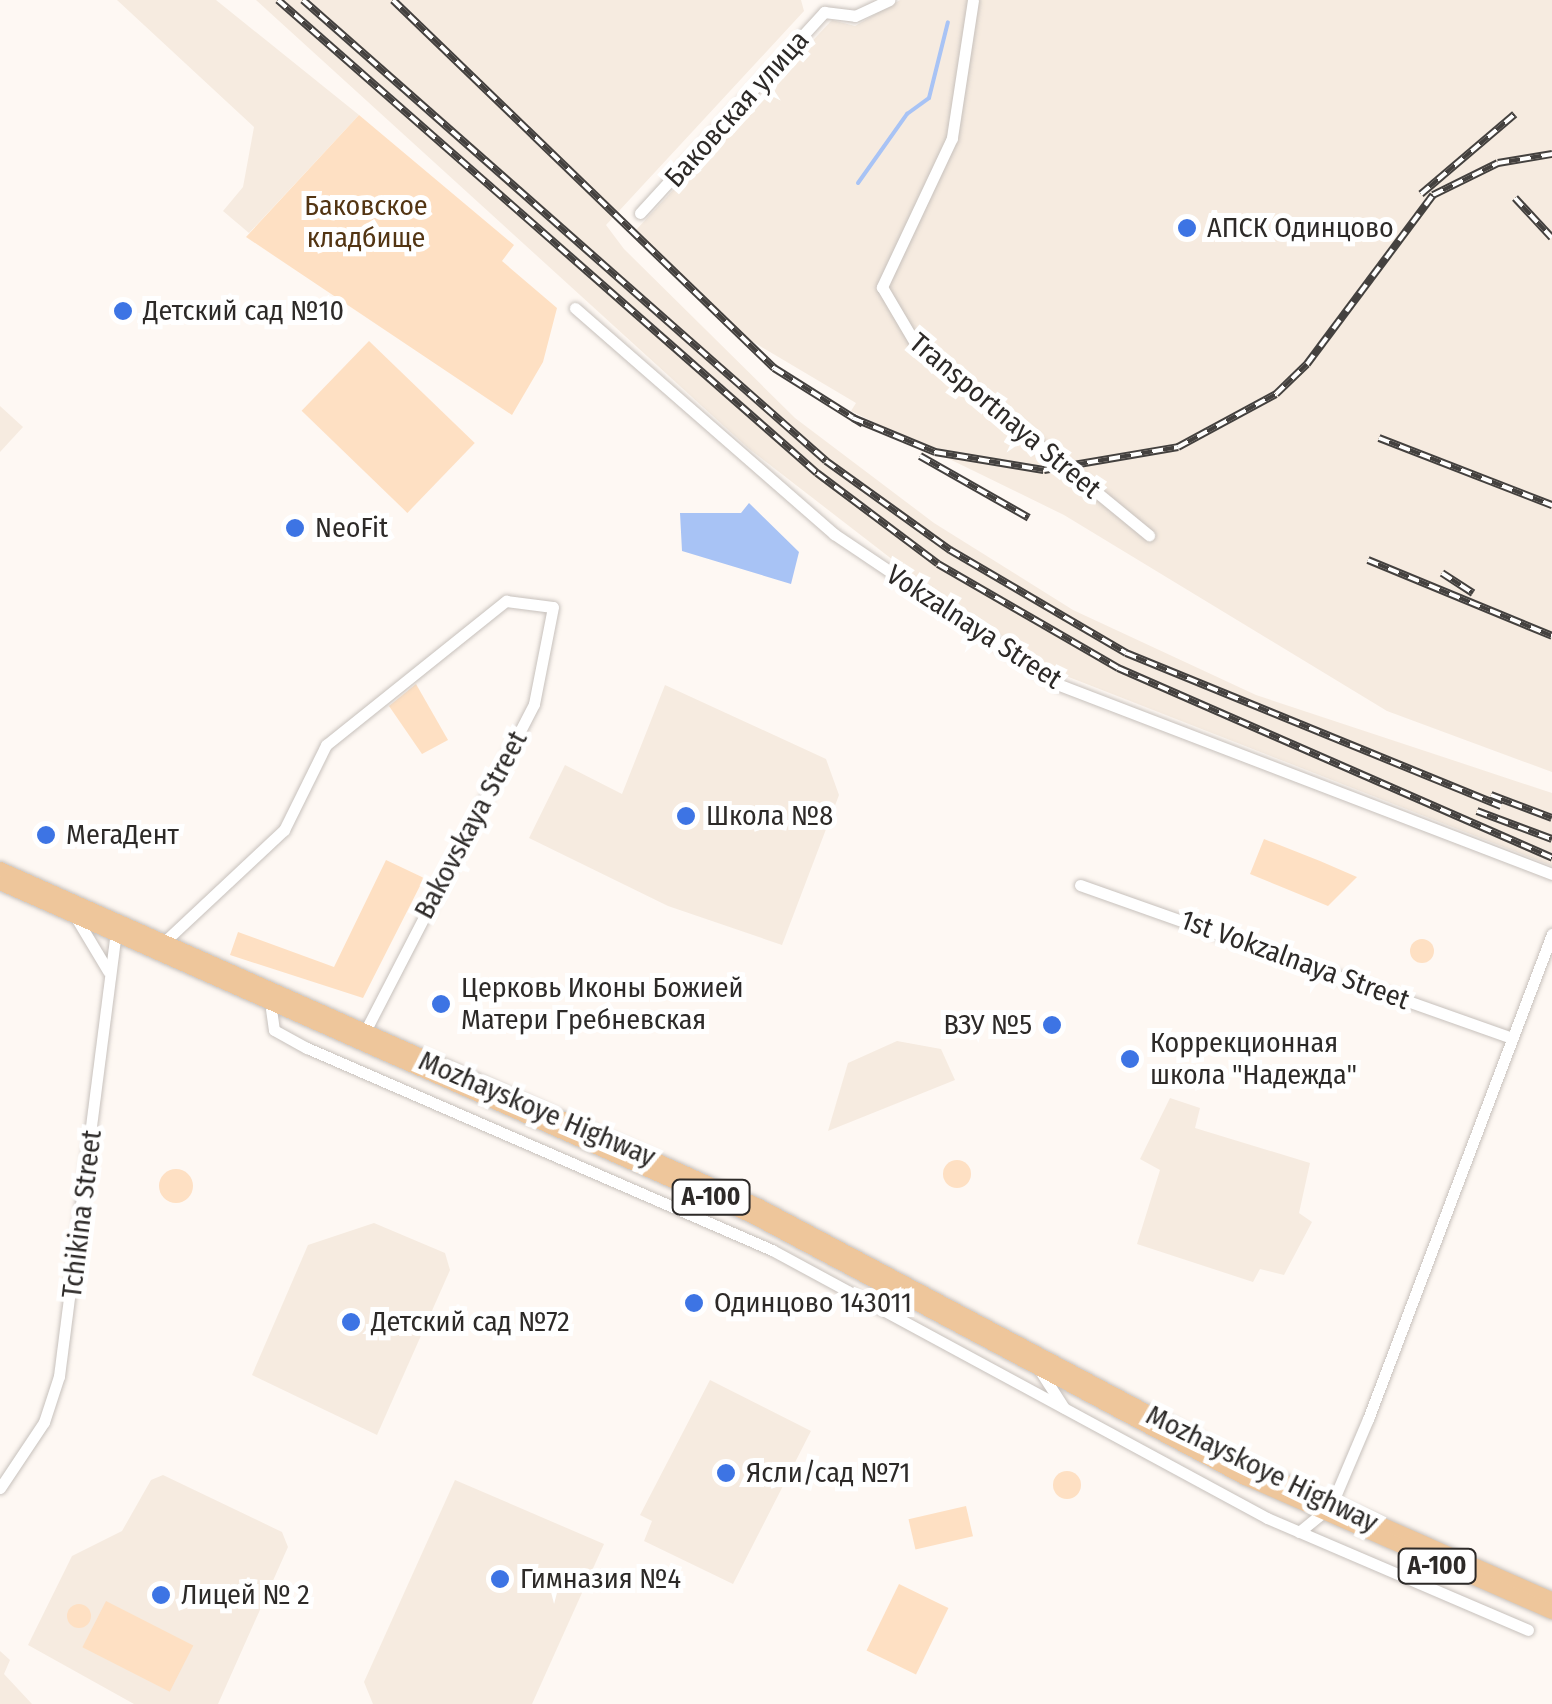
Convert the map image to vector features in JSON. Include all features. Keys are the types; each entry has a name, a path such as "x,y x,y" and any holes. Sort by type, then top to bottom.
{"main road":[{"name":"Mozhayskoye Highway","path":"0,869 268,1014 738,1210 1327,1510 1552,1612"},
{"name":"Mozhayskoye Highway","path":"0,882 78,921 162,944 777,1214 1327,1510 1552,1599"}],"street":[{"name":"Баковская улица","path":"640,213 824,12 854,16 890,0"},
{"name":"Transportnaya Street","path":"974,0 952,138 882,287 915,343 1150,536"},
{"name":"Vokzalnaya Street","path":"576,308 834,534 1057,684 1552,874"},
{"name":"Bakovskaya Street","path":"162,944 284,830 326,745 506,602 553,607 534,704 362,1035"},
{"name":"1st Vokzalnaya Street","path":"1080,885 1510,1037"},
{"path":"78,921 109,974"},
{"name":"Tchikina Street","path":"0,1488 44,1422 59,1376 116,932"},
{"path":"1298,1532 1327,1510 1552,934"},
{"path":"268,1014 307,1048 772,1250 1298,1532 1528,1630"},
{"path":"1036,1365 1066,1411"}],"shaded area":[{"path":"117,0 216,0 359,115 249,233 223,211 243,187 254,127"},
{"path":"256,0 801,0 804,11 606,225 624,249 795,418 934,523 1073,610 1256,695 1552,793 1552,866 1061,674 937,594 748,448"},
{"path":"900,0 1552,0 1552,772 1387,711 1064,515 851,411 856,403 743,336 635,231 832,20 855,26"},
{"path":"0,406 23,427 0,452"},
{"name":"Школа №8","path":"665,685 826,759 839,795 782,945 668,906 529,838 565,765 622,794"},
{"path":"897,1041 941,1049 955,1080 828,1131 848,1063"},
{"path":"1170,1098 1200,1108 1195,1128 1310,1163 1299,1213 1312,1222 1284,1275 1260,1269 1253,1282 1137,1244 1160,1170 1140,1159"},
{"name":"Детский сад №72","path":"374,1223 445,1253 450,1270 377,1435 252,1375 308,1245"},
{"name":"Ясли/сад №71","path":"710,1380 811,1431 733,1584 644,1541 652,1521 640,1515"},
{"name":"Лицей № 2","path":"163,1475 282,1532 288,1547 218,1704 134,1704 28,1645 72,1556 122,1531 151,1480"},
{"name":"Гимназия №4","path":"455,1480 604,1544 532,1704 373,1704 364,1682"},
{"path":"0,1651 10,1660 4,1674 32,1704 0,1704"}],"green space":[{"name":"Баковское кладбище","path":"359,115 514,245 502,261 557,308 543,362 512,415 246,237"},
{"path":"369,341 475,443 407,513 302,411"},
{"path":"416,684 448,740 422,754 389,706"},
{"path":"1264,839 1357,877 1328,906 1250,874"},
{"path":"386,860 424,878 363,998 230,955 238,932 334,967"},
{"path":"1422,939 1434,951 1422,963 1410,951"},
{"path":"957,1160 967,1164 971,1174 967,1184 957,1188 947,1184 943,1174 947,1164"},
{"path":"176,1169 188,1174 193,1186 188,1198 176,1203 164,1198 159,1186 164,1174"},
{"path":"1067,1471 1077,1475 1081,1485 1077,1495 1067,1499 1057,1495 1053,1485 1057,1475"},
{"path":"966,1506 973,1536 915,1549 909,1519"},
{"path":"899,1584 948,1608 916,1675 867,1651"},
{"path":"106,1601 193,1645 170,1692 82,1647"},
{"path":"79,1604 88,1607 88,1625 79,1628 70,1625 67,1616 70,1607"}],"water":[{"path":"749,503 799,552 791,584 682,551 680,513 741,513"}],"waterway":[{"path":"858,183 907,114 929,98 948,22"}],"railway":[{"path":"278,0 817,473 938,564 1118,668 1552,858"},
{"path":"303,0 826,461 950,550 1126,653 1501,806"},
{"path":"393,0 774,368 863,424"},
{"path":"1421,194 1515,114"},
{"path":"853,418 935,452 1044,470 1178,447 1276,394 1307,364 1433,195 1498,163 1552,154"},
{"path":"1515,198 1552,238"},
{"path":"1379,438 1552,505"},
{"path":"920,456 1029,518"},
{"path":"1368,560 1552,636"},
{"path":"1442,573 1473,593"},
{"path":"1491,795 1552,818"},
{"path":"1477,811 1552,839"}],"place":[{"name":"АПСК Одинцово","path":"1187,228"},
{"name":"Детский сад №10","path":"123,311"},
{"name":"NeoFit","path":"295,528"},
{"name":"Школа №8","path":"686,816"},
{"name":"МегаДент","path":"46,835"},
{"name":"Церковь Иконы Божией Матери Гребневская","path":"441,1004"},
{"name":"ВЗУ №5","path":"1052,1025"},
{"name":"Коррекционная школа \"Надежда\"","path":"1130,1059"},
{"name":"Одинцово 143011","path":"694,1303"},
{"name":"Детский сад №72","path":"351,1322"},
{"name":"Ясли/сад №71","path":"726,1473"},
{"name":"Гимназия №4","path":"500,1579"},
{"name":"Лицей № 2","path":"161,1595"}]}
